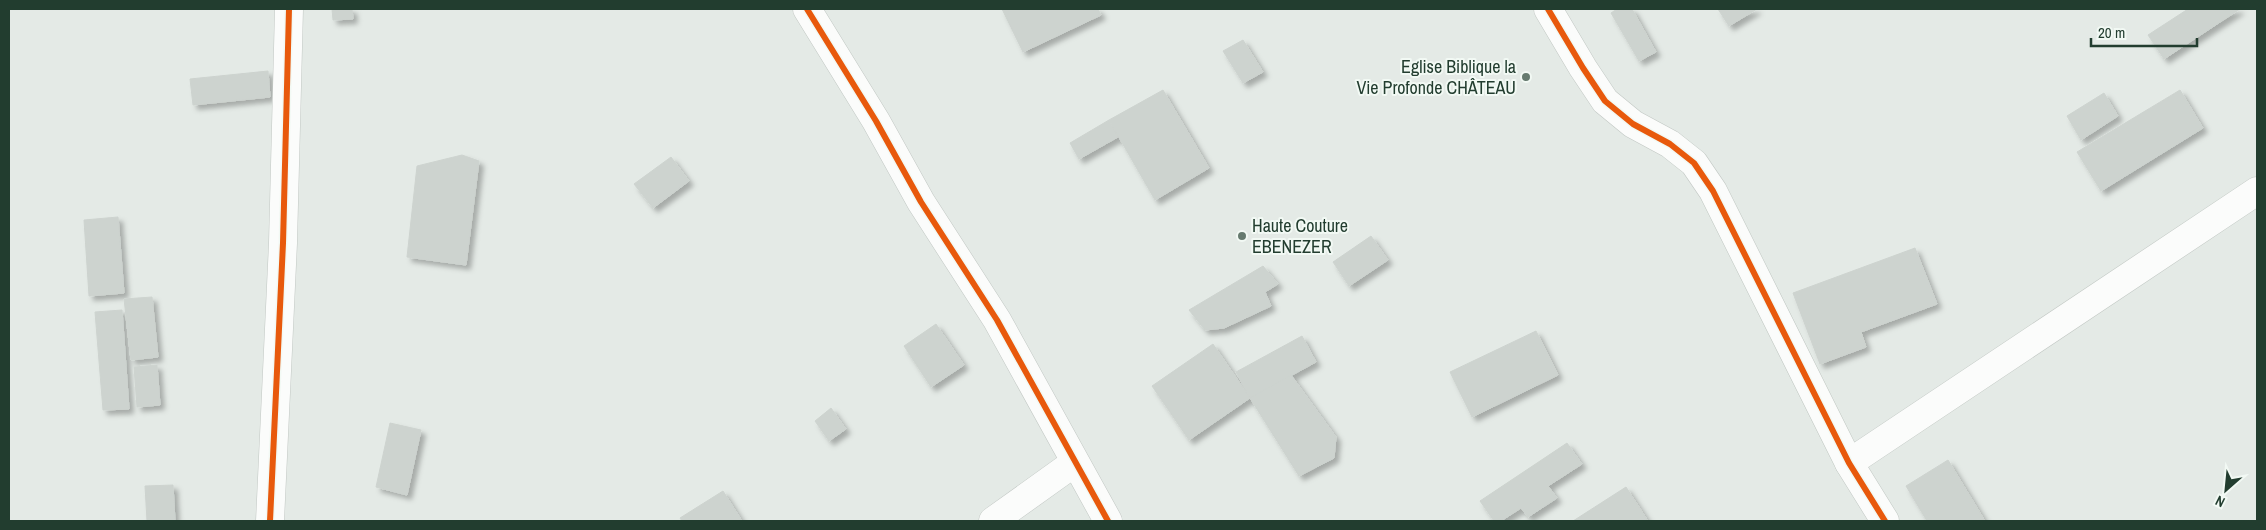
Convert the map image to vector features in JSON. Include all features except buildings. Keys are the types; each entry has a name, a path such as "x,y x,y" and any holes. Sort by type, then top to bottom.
{"street":[{"path":"270,521 283,243 289,9"},
{"path":"807,9 876,121 922,202 997,320 1074,463 1108,521"},
{"path":"1548,9 1582,68 1605,101 1633,124 1670,144 1694,163 1713,191 1848,463 1885,521"},
{"path":"1848,463 2257,191"},
{"path":"992,521 1074,463"}],"cycle path":[{"path":"270,521 283,243 289,9"},
{"path":"807,9 876,121 921,202 997,320 1108,521"},
{"path":"1548,9 1605,101 1633,124 1670,144 1694,163 1713,191 1849,463 1885,521"}],"place":[{"name":"Eglise Biblique la Vie Profonde CHÂTEAU","path":"1526,77"},
{"name":"Haute Couture EBENEZER","path":"1242,236"}]}
